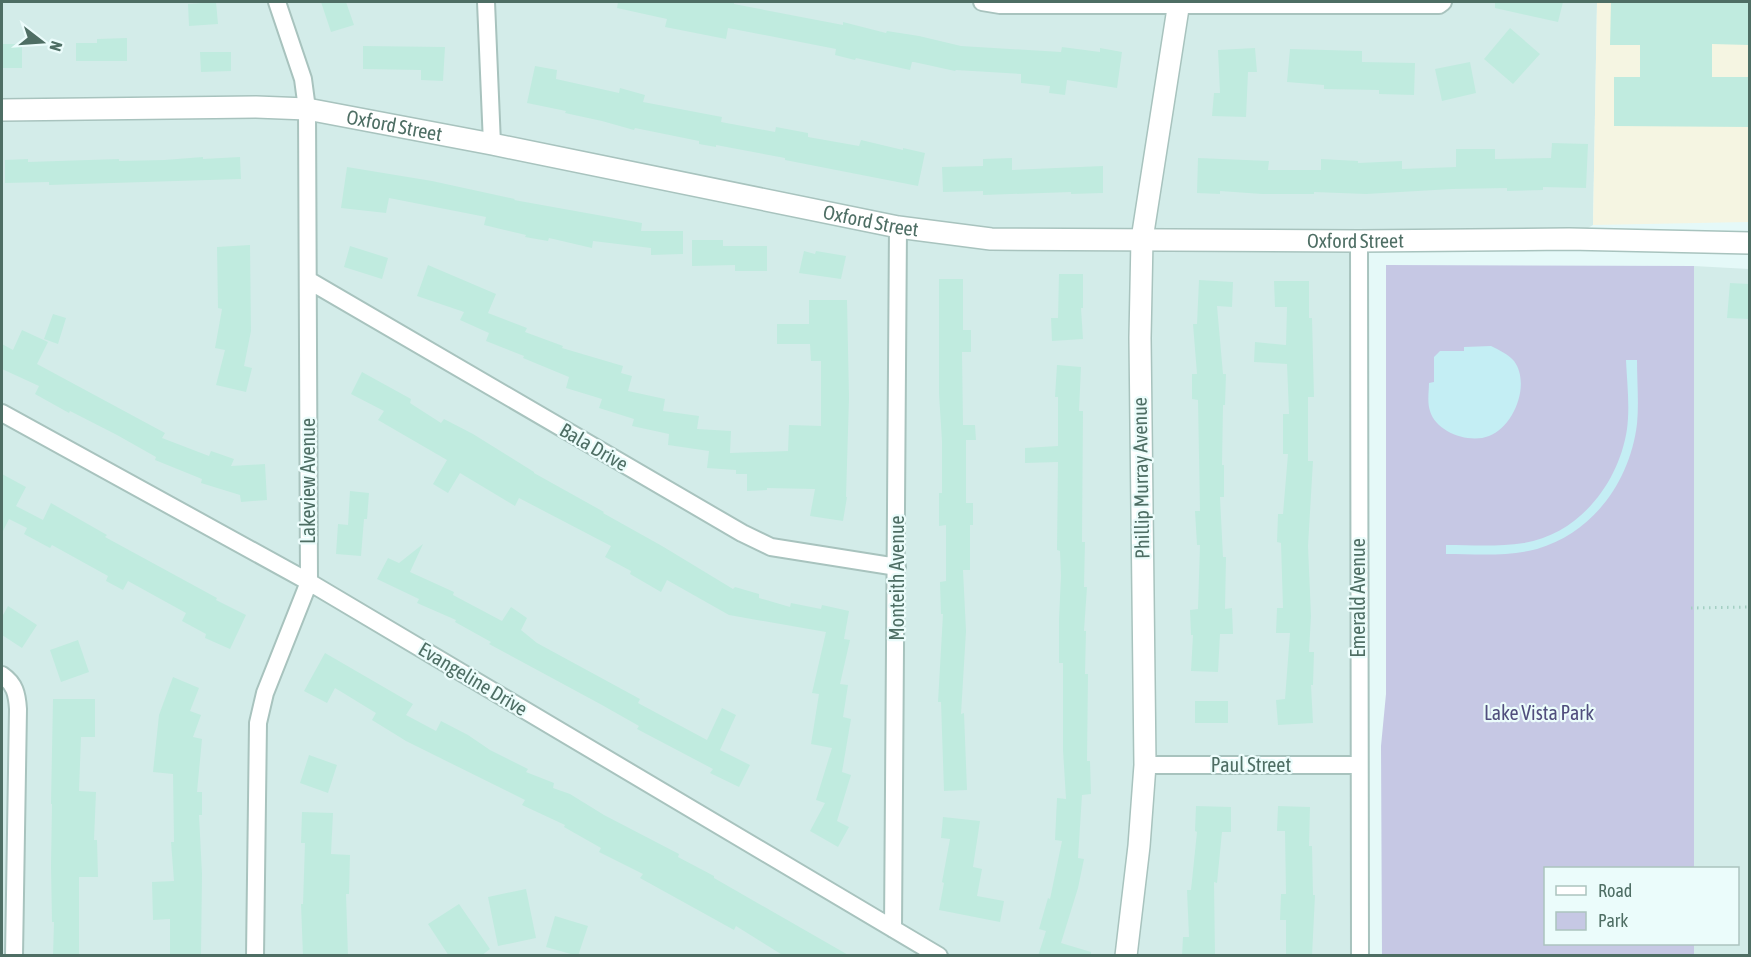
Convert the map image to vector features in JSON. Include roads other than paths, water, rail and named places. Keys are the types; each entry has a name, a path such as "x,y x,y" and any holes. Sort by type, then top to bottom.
{"street":[{"name":"Lakeview Avenue","path":"255,956 258,723 265,693 309,582 306,109 303,79 277,2"},
{"path":"486,2 492,144"},
{"path":"982,2 1000,5 1441,3"},
{"name":"Phillip Murray Avenue","path":"1126,956 1139,846 1145,765 1140,338 1142,239 1178,3"},
{"name":"Oxford Street","path":"2,110 245,107 306,109 492,144 898,227 991,239 1359,241 1569,239 1749,243"},
{"name":"Monteith Avenue","path":"893,930 898,227"},
{"name":"Emerald Avenue","path":"1359,241 1360,956"},
{"name":"Bala Drive","path":"308,280 742,533 771,547 897,567"},
{"name":"Evangeline Drive","path":"2,413 309,582 939,956"},
{"path":"2,675 12,684 17,694 14,956"},
{"name":"Paul Street","path":"1145,765 1358,765"}],"park label":[{"name":"Lake Vista Park","path":"1539,713"}]}
